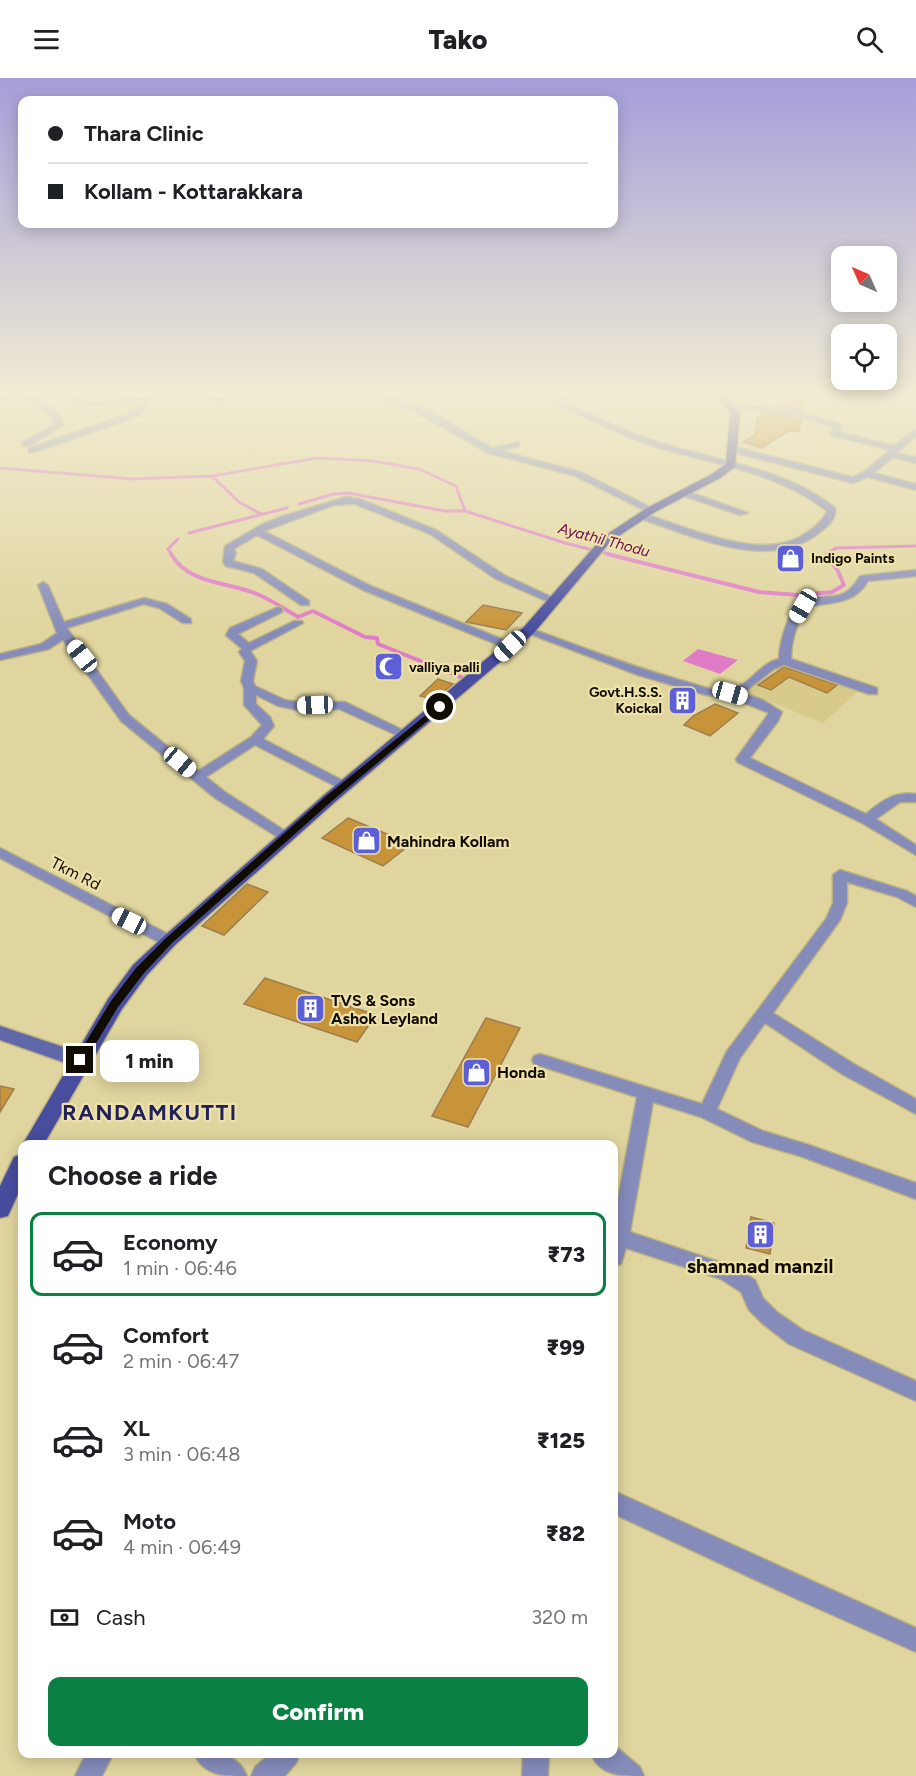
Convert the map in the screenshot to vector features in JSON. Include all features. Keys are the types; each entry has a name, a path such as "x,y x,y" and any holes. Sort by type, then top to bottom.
{"main road":[{"path":"35,1140 80,1060 115,1004 140,970 169,941 286,836 528,631 607,539 646,513 717,473"},
{"path":"0,1209 18,1175"}],"street":[{"path":"571,473 588,478 646,513 731,542 772,548 788,546 803,541 830,519 832,510 812,495 753,473"},
{"path":"824,473 846,479 860,478 867,474 916,487"},
{"path":"684,493 742,513"},
{"path":"305,603 258,571 228,562 231,553 229,548 257,531 286,518 332,503 357,501 433,532 500,577 554,600"},
{"path":"257,531 367,588 510,646"},
{"path":"784,661 784,645 787,635 803,606 807,603 846,597 861,588 864,578 868,576 916,573"},
{"path":"43,585 62,629 125,718 220,795 286,836"},
{"path":"62,629 144,601 163,606 187,621"},
{"path":"248,648 232,635 234,630 278,610"},
{"path":"198,776 255,741 268,726 266,720 250,705 250,688 247,681 251,661 245,652 248,648 298,623"},
{"path":"0,657 45,647 59,639 62,629"},
{"path":"528,631 652,676 701,689 730,693 759,703 776,712 774,718 742,759 867,820 916,851"},
{"path":"730,693 747,685 770,664 784,661 873,691"},
{"path":"250,688 282,703 298,706 341,705 407,735"},
{"path":"255,741 346,786"},
{"path":"867,820 887,802 903,795 916,798"},
{"name":"Tkm Rd","path":"0,852 30,870 169,941"},
{"path":"707,1112 733,1054 832,920 840,903 840,875 902,894 916,902"},
{"path":"763,1014 848,1069 916,1107"},
{"path":"0,1033 80,1060"},
{"path":"540,1060 646,1095 707,1112 758,1137 803,1150 916,1191"},
{"path":"618,1241 646,1095"},
{"path":"619,1237 727,1273 748,1286 756,1304 770,1318 796,1337 916,1391"},
{"path":"618,1504 916,1640"},
{"path":"88,1776 98,1758"},
{"path":"212,1758 234,1776"},
{"path":"264,1776 283,1758"},
{"path":"534,1776 536,1758"},
{"path":"609,1758 631,1776"}],"shaded area":[{"path":"698,649 738,660 720,674 683,661"},
{"path":"778,663 861,689 823,723 744,691"}],"building":[{"path":"483,605 522,613 506,630 466,622"},
{"path":"784,667 837,685 827,693 789,677 771,690 758,685"},
{"path":"438,679 453,684 434,700 420,696"},
{"name":"Govt.H.S.S. Koickal","path":"680,690 696,694 685,712 669,708"},
{"path":"715,704 738,713 710,736 684,725 693,716"},
{"name":"Mahindra Kollam","path":"348,818 411,844 383,866 322,838"},
{"path":"247,884 268,892 224,935 202,926"},
{"name":"TVS & Sons Ashok Leyland","path":"265,978 376,1015 357,1042 244,1004"},
{"name":"Honda","path":"486,1018 520,1028 468,1127 432,1116"},
{"path":"0,1086 14,1089 0,1112"},
{"name":"shamnad manzil","path":"751,1217 774,1223 770,1254 746,1248"}],"waterway":[{"name":"Ayathil Thodu","path":"63,473 133,479 212,476"},
{"name":"Ayathil Thodu","path":"212,476 228,473"},
{"name":"Ayathil Thodu","path":"428,473 456,486 465,511"},
{"path":"212,476 239,502 261,514"},
{"path":"299,504 334,494 348,493 445,511 465,511"},
{"path":"189,533 287,508"},
{"name":"Ayathil Thodu","path":"465,511 565,543 613,555"},
{"path":"172,555 168,549 178,539"},
{"name":"Ayathil Thodu","path":"826,555 836,548 916,546"},
{"path":"171,554 178,564 198,577 257,594 298,617 313,611 365,637 377,638 378,644 463,678"},
{"name":"Ayathil Thodu","path":"607,554 759,592 798,595 832,592 844,585 838,571 826,555"}],"place":[{"name":"Indigo Paints","path":"790,558"},
{"name":"valliya palli","path":"388,667"},
{"name":"Govt.H.S.S. Koickal","path":"683,700"},
{"name":"Mahindra Kollam","path":"366,841"},
{"name":"TVS & Sons Ashok Leyland","path":"310,1009"},
{"name":"Honda","path":"476,1072"},
{"name":"shamnad manzil","path":"760,1235"}],"district":[{"name":"RANDAMKUTTI","path":"150,1112"}],"route":[{"path":"80,1060 115,1004 140,970 169,941 328,799 440,707"}]}
